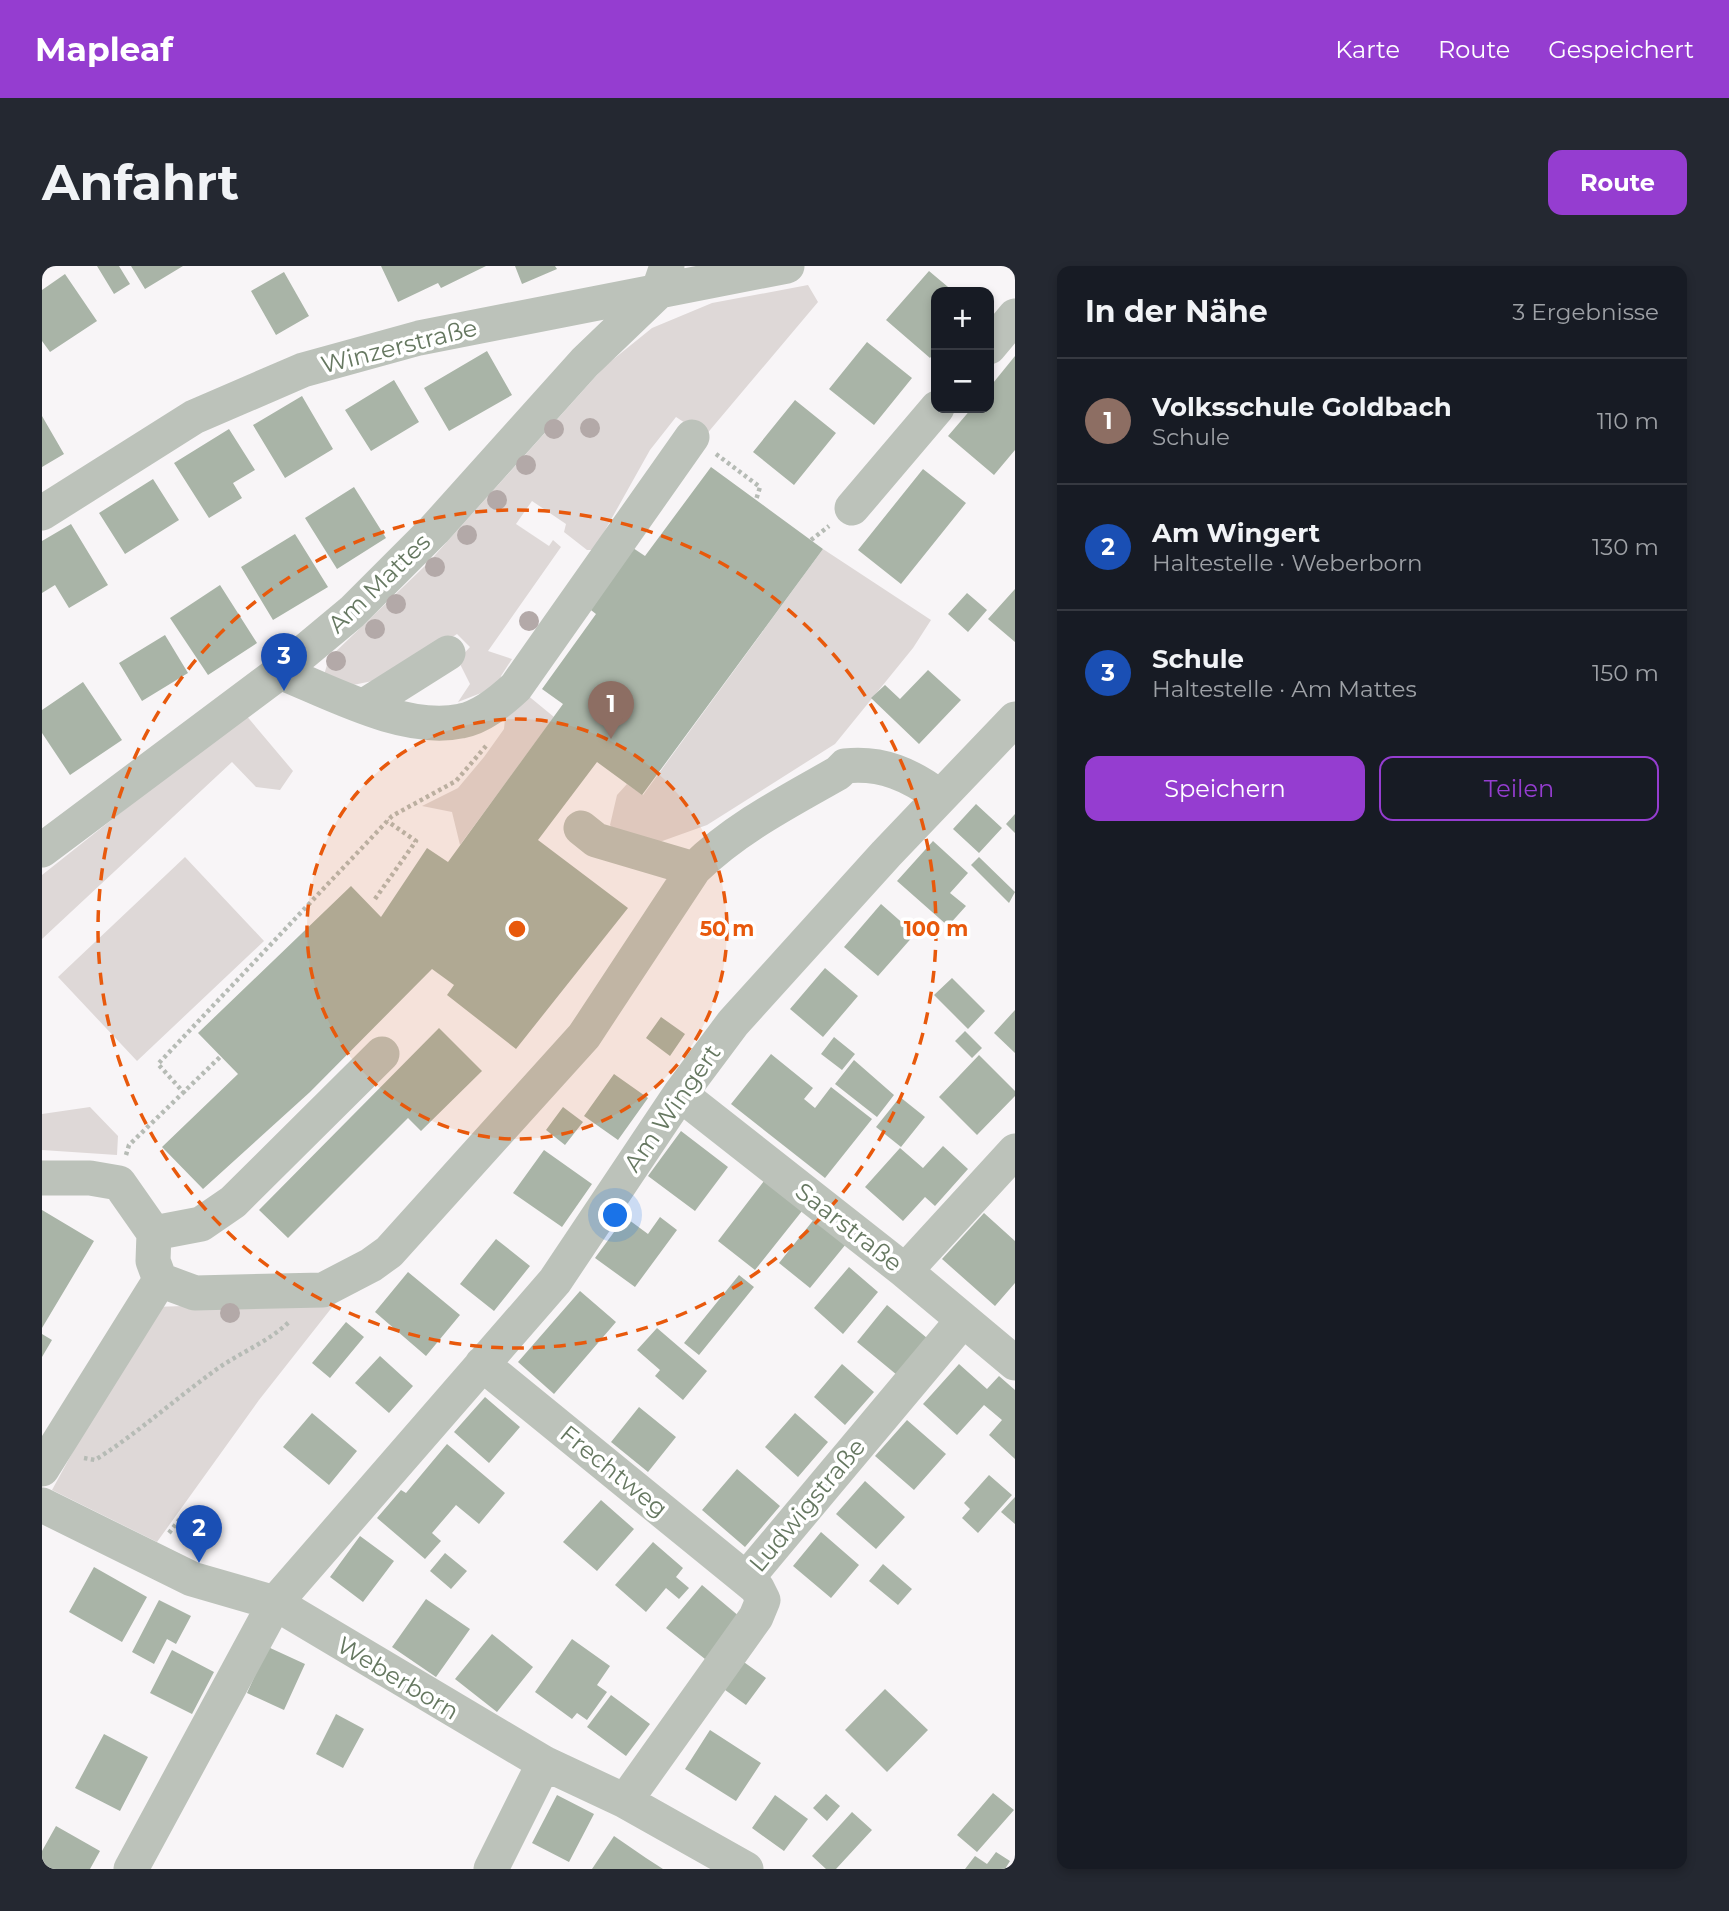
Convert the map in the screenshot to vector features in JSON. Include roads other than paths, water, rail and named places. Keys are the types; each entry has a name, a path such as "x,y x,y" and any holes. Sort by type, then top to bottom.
{"street":[{"name":"Winzerstraße","path":"42,513 194,417 303,370 419,338 663,279 787,266"},
{"name":"Am Mattes","path":"42,850 280,672 352,612 398,566 663,279"},
{"path":"994,341 1015,316"},
{"path":"852,508 933,413"},
{"path":"280,672 364,706 427,724 463,721 502,701 516,687 692,437"},
{"path":"364,706 448,653"},
{"name":"Am Wingert","path":"131,1869 275,1603 555,1281 713,1047 778,971 940,797 1012,730"},
{"path":"42,1178 90,1178 120,1184 154,1233 153,1261 160,1280 195,1293 323,1290 371,1265 389,1252 584,1036 694,869 744,827 838,773 845,766 865,764 886,768 921,783 940,797"},
{"path":"581,828 597,840 694,869"},
{"path":"154,1233 201,1224 233,1202 382,1054"},
{"name":"Saarstraße","path":"680,1094 905,1271 1015,1363"},
{"path":"905,1271 1015,1152"},
{"path":"47,1459 160,1280"},
{"name":"Ludwigstraße","path":"625,1801 756,1617 762,1600 757,1588 746,1578 962,1320"},
{"name":"Frechtweg","path":"482,1364 746,1578"},
{"name":"Weberborn","path":"42,1505 192,1579 275,1603 544,1763 625,1801 746,1869"},
{"path":"491,1869 544,1763"}],"place":[{"name":"Schule","path":"284,691"},
{"name":"Volksschule Goldbach","path":"611,739"},
{"name":"Am Wingert","path":"199,1563"}]}
